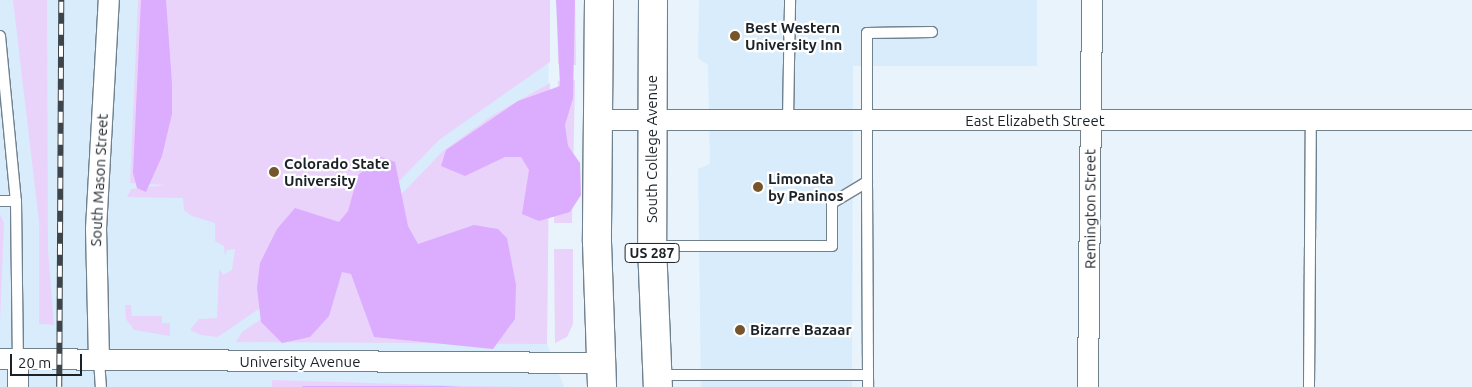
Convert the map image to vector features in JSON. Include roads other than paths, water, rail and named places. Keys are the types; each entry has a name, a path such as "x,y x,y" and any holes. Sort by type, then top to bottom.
{"highway":[{"path":"599,0 597,120 601,375"},
{"name":"South College Avenue","path":"653,0 651,119 652,246 658,381"}],"street":[{"name":"South Mason Street","path":"99,360 96,229 109,0"},
{"name":"Remington Street","path":"1088,387 1092,0"},
{"name":"East Elizabeth Street","path":"597,120 1091,122 1472,120"},
{"name":"University Avenue","path":"9,359 601,375"},
{"path":"9,359 18,387"}],"lane":[{"path":"788,120 790,0"},
{"path":"868,387 867,33 932,32"},
{"path":"0,36 16,201 9,359"},
{"path":"1309,387 1311,121"},
{"path":"652,246 832,246 832,203 867,182"},
{"path":"0,201 16,201"},
{"path":"99,360 101,387"},
{"path":"658,381 868,375"}],"railway":[{"path":"59,387 61,0"}],"place":[{"name":"Best Western University Inn","path":"735,36"},
{"name":"Colorado State University","path":"274,172"},
{"name":"Limonata by Paninos","path":"758,187"},
{"name":"Bizarre Bazaar","path":"740,330"}]}
